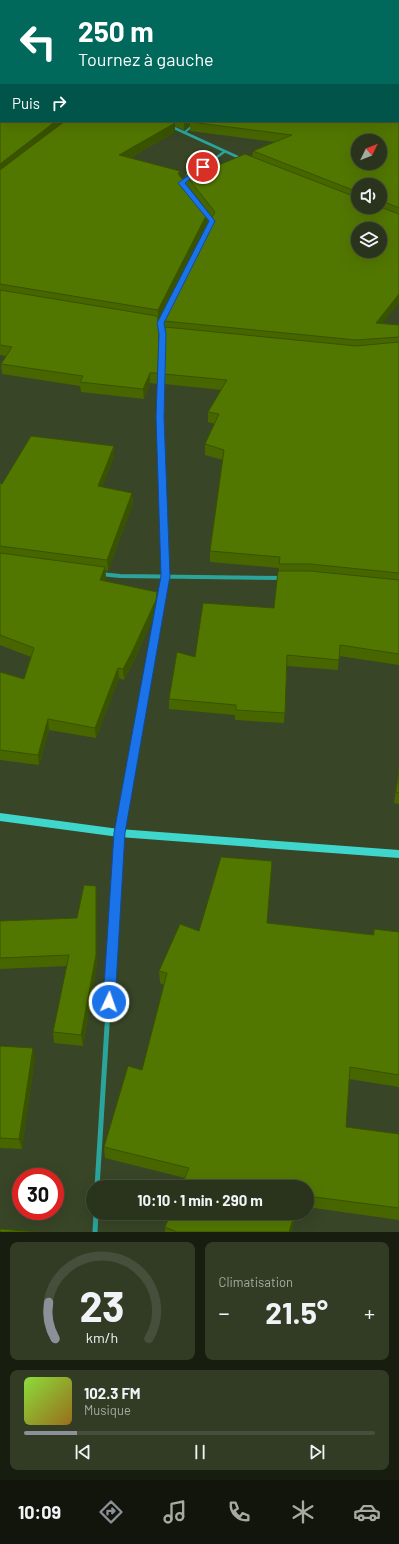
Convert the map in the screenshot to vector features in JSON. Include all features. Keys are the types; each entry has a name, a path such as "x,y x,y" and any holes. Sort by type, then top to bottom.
{"street":[{"path":"165,124 185,132 224,152 247,161"},
{"path":"186,188 181,183 224,152"},
{"path":"98,1180 119,833 166,576 160,417 162,334 160,323 167,309"},
{"path":"153,321 160,323"},
{"path":"162,334 170,334"},
{"path":"97,573 120,576 285,578"},
{"path":"0,817 119,833 399,854"},
{"path":"95,1232 96,1220"}],"lane":[{"path":"185,132 197,122"}],"building":[{"path":"0,122 55,122 0,164"},
{"path":"64,122 173,122 175,123 119,155 180,171 178,173 179,175 208,212 158,310 0,284 0,170"},
{"path":"190,122 399,122 399,208 387,203 387,178 351,178 351,189 253,151 292,135"},
{"path":"245,154 351,195 351,214 387,214 387,210 399,214 399,294 376,323 399,325 399,337 356,340 164,321 163,313 215,212 185,174 195,175"},
{"path":"0,290 157,316 159,324 158,373 150,373 143,389 80,382 83,376 1,364 12,347 0,345"},
{"path":"165,327 356,346 399,342 399,573 310,564 279,564 280,557 210,551 224,450 205,444 219,414 208,412 227,380 164,374"},
{"path":"31,436 114,446 98,486 132,493 107,560 0,546 0,483 2,484"},
{"path":"0,553 105,567 100,580 157,592 156,600 132,652 123,669 118,668 95,728 48,719 38,755 0,750 0,672 24,679 34,648 0,635"},
{"path":"278,571 310,571 399,580 399,654 340,645 339,660 287,655 285,713 236,710 236,705 169,699 177,652 195,657 203,603 274,608"},
{"path":"399,770 399,793 396,792"},
{"path":"221,857 272,861 267,923 374,935 374,929 399,932 399,1075 350,1067 346,1127 399,1134 399,1208 314,1197 314,1180 184,1180 189,1168 104,1147 128,1066 142,1070 167,973 159,971 180,924 199,931"},
{"path":"84,885 96,886 96,955 81,1035 53,1032 69,955 0,958 0,921 77,918"},
{"path":"0,1046 33,1048 19,1139 0,1138"},
{"path":"168,1220 293,1220 289,1232 177,1232 165,1227"},
{"path":"0,1229 38,1232 0,1232"}],"route":[{"path":"109,1002 119,833 166,576 160,417 162,334 160,323 212,221 181,183 203,167"}]}
